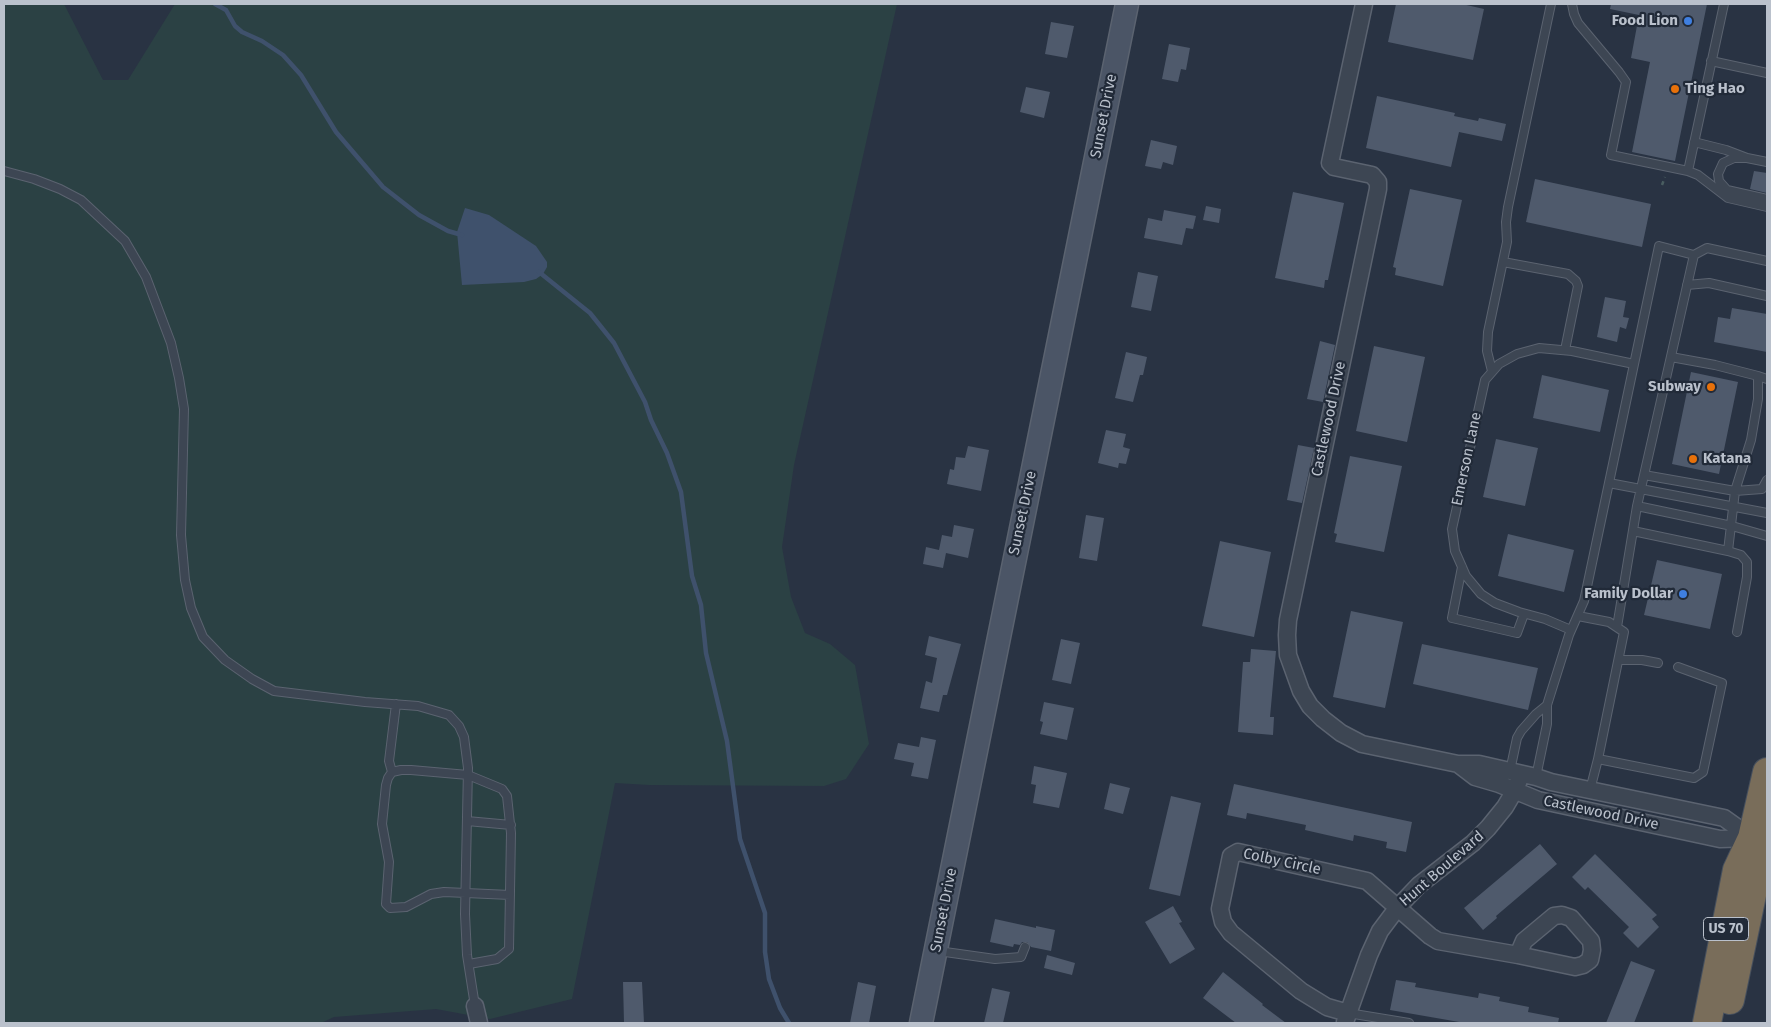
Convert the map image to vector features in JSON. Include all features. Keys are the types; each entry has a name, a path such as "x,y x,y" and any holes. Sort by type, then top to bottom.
{"highway":[{"name":"US 70","path":"1726,1023 1757,871 1767,772"},
{"name":"US 70","path":"1707,1023 1738,870 1760,839"}],"street":[{"name":"Sunset Drive","path":"921,1023 1127,4"},
{"name":"Castlewood Drive","path":"1364,4 1330,163 1334,166 1372,175 1378,182 1378,189 1288,620 1286,635 1288,655 1301,691 1310,706 1323,719 1341,733 1362,744 1458,764 1479,764 1551,782 1724,818 1760,839"},
{"name":"Castlewood Drive","path":"1458,764 1476,778 1499,784 1538,800 1720,839 1760,839"},
{"name":"Hunt Boulevard","path":"1346,1018 1369,955 1380,932 1398,907 1419,885 1483,833 1505,807 1522,774"},
{"name":"Colby Circle","path":"1346,1018 1301,991 1231,933 1223,922 1220,909 1231,856 1238,852 1367,881 1438,941 1518,955"},
{"path":"475,1006 479,1023"}],"lane":[{"path":"1492,372 1487,351 1488,332 1507,242 1506,222 1508,207 1551,4"},
{"path":"1572,4 1578,23 1626,82 1611,155 1698,174 1728,198 1767,207"},
{"path":"1688,171 1724,4"},
{"path":"1712,60 1767,73"},
{"path":"1694,142 1767,162"},
{"path":"1747,158 1730,159 1723,163 1718,174 1719,182 1727,190 1767,199"},
{"path":"4,171 34,179 81,200 125,241 146,277 171,343 184,409 181,534 185,580 191,608 203,637 225,660 252,679 274,691 306,696 418,706 449,715 459,726 464,737 468,775 465,914 468,964 475,1006"},
{"path":"1522,774 1547,724 1546,705 1571,630 1584,600 1659,246 1694,254 1706,248 1767,261"},
{"path":"1617,627 1637,506 1694,254"},
{"path":"1503,262 1568,274 1576,281 1578,286 1565,350"},
{"path":"1687,285 1709,283 1767,296"},
{"name":"Emerson Lane","path":"1571,630 1545,619 1524,614 1495,603 1481,594 1466,576 1454,551 1452,530 1485,380 1499,364 1517,354 1540,348 1565,350 1634,364"},
{"path":"1671,357 1715,365 1767,379"},
{"path":"1728,550 1736,491 1751,440 1758,399 1758,376"},
{"path":"1644,475 1736,491 1762,489 1767,480"},
{"path":"1609,483 1767,513"},
{"path":"1637,506 1732,526 1767,536"},
{"path":"1633,531 1728,550 1741,555 1747,562 1747,577 1737,632"},
{"path":"1462,567 1452,618 1517,633 1524,614"},
{"path":"1578,616 1609,622 1624,632 1590,790"},
{"path":"1619,660 1642,660 1658,663"},
{"path":"1598,759 1694,778 1703,772 1722,683 1678,668"},
{"path":"392,772 389,761 396,704"},
{"path":"1522,774 1517,738 1546,705"},
{"path":"468,964 497,959 509,948 510,895 510,825 507,796 502,789 468,775 418,770 392,772 386,785 382,824 389,862 386,904 390,908 396,909 406,907 431,894 444,892 510,895"},
{"path":"468,821 510,825"},
{"path":"936,951 995,959 1021,957 1026,947"},
{"path":"1346,1018 1409,1023"}],"green space":[{"path":"4,4 64,4 103,80 128,80 175,4 897,4 794,465 782,547 791,597 805,633 830,644 855,665 869,744 846,779 824,786 649,785 615,783 572,999 490,1019 436,1009 334,1017 321,1023 4,1023"}],"water":[{"path":"465,208 489,215 536,246 547,262 547,267 543,274 536,279 524,282 462,285 457,232"}],"building":[{"path":"1396,4 1462,4 1484,9 1473,60 1388,42"},
{"path":"1611,4 1707,4 1675,161 1632,152 1650,62 1631,58 1639,15 1610,9"},
{"path":"1051,22 1074,26 1067,58 1045,54"},
{"path":"1169,44 1190,48 1186,70 1181,69 1178,82 1162,79"},
{"path":"1026,87 1050,92 1044,118 1020,112"},
{"path":"1377,96 1455,113 1454,116 1478,121 1479,118 1506,124 1502,141 1459,132 1451,167 1366,148"},
{"path":"1151,140 1177,146 1173,165 1163,162 1161,169 1145,166"},
{"path":"1754,171 1767,173 1767,193 1750,189"},
{"path":"1535,179 1651,204 1642,247 1526,222"},
{"path":"1410,189 1462,200 1443,286 1395,275 1396,268 1393,267"},
{"path":"1293,192 1344,203 1328,280 1325,280 1324,288 1275,278"},
{"path":"1206,206 1221,209 1219,223 1203,220"},
{"path":"1164,210 1196,216 1193,229 1186,228 1182,245 1144,238 1148,218 1162,221"},
{"path":"1138,272 1158,276 1151,311 1131,307"},
{"path":"1605,297 1626,301 1623,317 1629,318 1626,329 1620,327 1617,342 1597,337"},
{"path":"1732,308 1767,314 1767,352 1714,342 1718,317 1730,319"},
{"path":"1320,341 1335,345 1323,402 1307,399"},
{"path":"1374,346 1425,357 1407,442 1356,431"},
{"path":"1126,352 1147,357 1143,375 1140,375 1133,402 1115,398"},
{"path":"1691,372 1738,382 1719,474 1672,464"},
{"path":"1542,375 1609,390 1600,432 1533,418"},
{"path":"1106,430 1126,434 1123,447 1130,449 1126,464 1119,463 1118,468 1098,463"},
{"path":"1496,439 1538,448 1525,506 1483,497"},
{"path":"1298,445 1314,448 1302,503 1287,500"},
{"path":"968,446 989,450 981,491 947,484 950,469 954,470 956,457 965,458"},
{"path":"1350,456 1402,466 1384,552 1335,542 1337,534 1334,533"},
{"path":"1086,515 1104,518 1097,561 1079,558"},
{"path":"954,525 974,529 968,558 946,553 943,568 923,564 926,547 939,550 942,535 952,537"},
{"path":"1508,534 1574,550 1564,592 1498,576"},
{"path":"1220,541 1271,552 1254,637 1202,626"},
{"path":"1657,560 1722,574 1710,629 1644,615"},
{"path":"1351,611 1403,622 1385,708 1333,697"},
{"path":"929,636 961,644 947,695 943,695 939,712 920,708 926,681 932,683 937,658 925,655"},
{"path":"1061,639 1080,643 1071,684 1052,680"},
{"path":"1422,644 1538,668 1528,710 1413,684"},
{"path":"1251,649 1276,651 1270,717 1274,717 1273,735 1238,732 1243,662 1250,662"},
{"path":"1044,702 1074,708 1067,740 1040,734 1043,722 1040,721"},
{"path":"921,737 936,740 928,779 911,776 914,763 894,759 898,743 919,747"},
{"path":"1034,766 1067,773 1059,808 1033,803 1036,785 1031,784"},
{"path":"1110,783 1130,788 1123,814 1104,809"},
{"path":"1234,784 1412,822 1406,852 1386,848 1387,842 1354,835 1353,841 1305,830 1306,825 1247,813 1246,819 1227,815"},
{"path":"1171,796 1201,803 1180,896 1149,889"},
{"path":"1540,844 1557,864 1496,916 1497,918 1483,930 1464,908"},
{"path":"1595,854 1657,915 1652,919 1659,927 1638,948 1623,933 1629,927 1588,887 1585,890 1572,877"},
{"path":"1173,906 1182,922 1179,923 1195,949 1170,964 1145,922"},
{"path":"995,919 1055,930 1051,951 1031,947 1027,942 1022,942 1020,945 1014,944 1013,947 990,942"},
{"path":"1047,955 1075,963 1072,975 1044,968"},
{"path":"1631,961 1655,970 1634,1023 1606,1023"},
{"path":"1223,972 1286,1023 1236,1023 1203,998"},
{"path":"1396,980 1416,983 1415,987 1478,998 1479,993 1500,997 1499,1001 1529,1007 1528,1012 1559,1018 1558,1023 1465,1023 1390,1010"},
{"path":"623,982 642,982 644,1023 624,1023"},
{"path":"858,982 876,986 869,1023 850,1023"},
{"path":"992,988 1010,992 1003,1023 984,1023"}],"waterway":[{"path":"215,4 226,10 235,26 242,32 262,41 283,55 301,75 336,132 383,187 419,215 448,231 462,235"},
{"path":"539,272 590,313 614,343 645,402 681,492 692,576 701,605 706,653 727,741 740,839 765,913 765,952 769,979 780,1008 789,1023"}],"place":[{"name":"Food Lion","path":"1688,21"},
{"name":"Ting Hao","path":"1675,89"},
{"name":"Subway","path":"1711,387"},
{"name":"Katana","path":"1693,459"},
{"name":"Family Dollar","path":"1683,594"}]}
